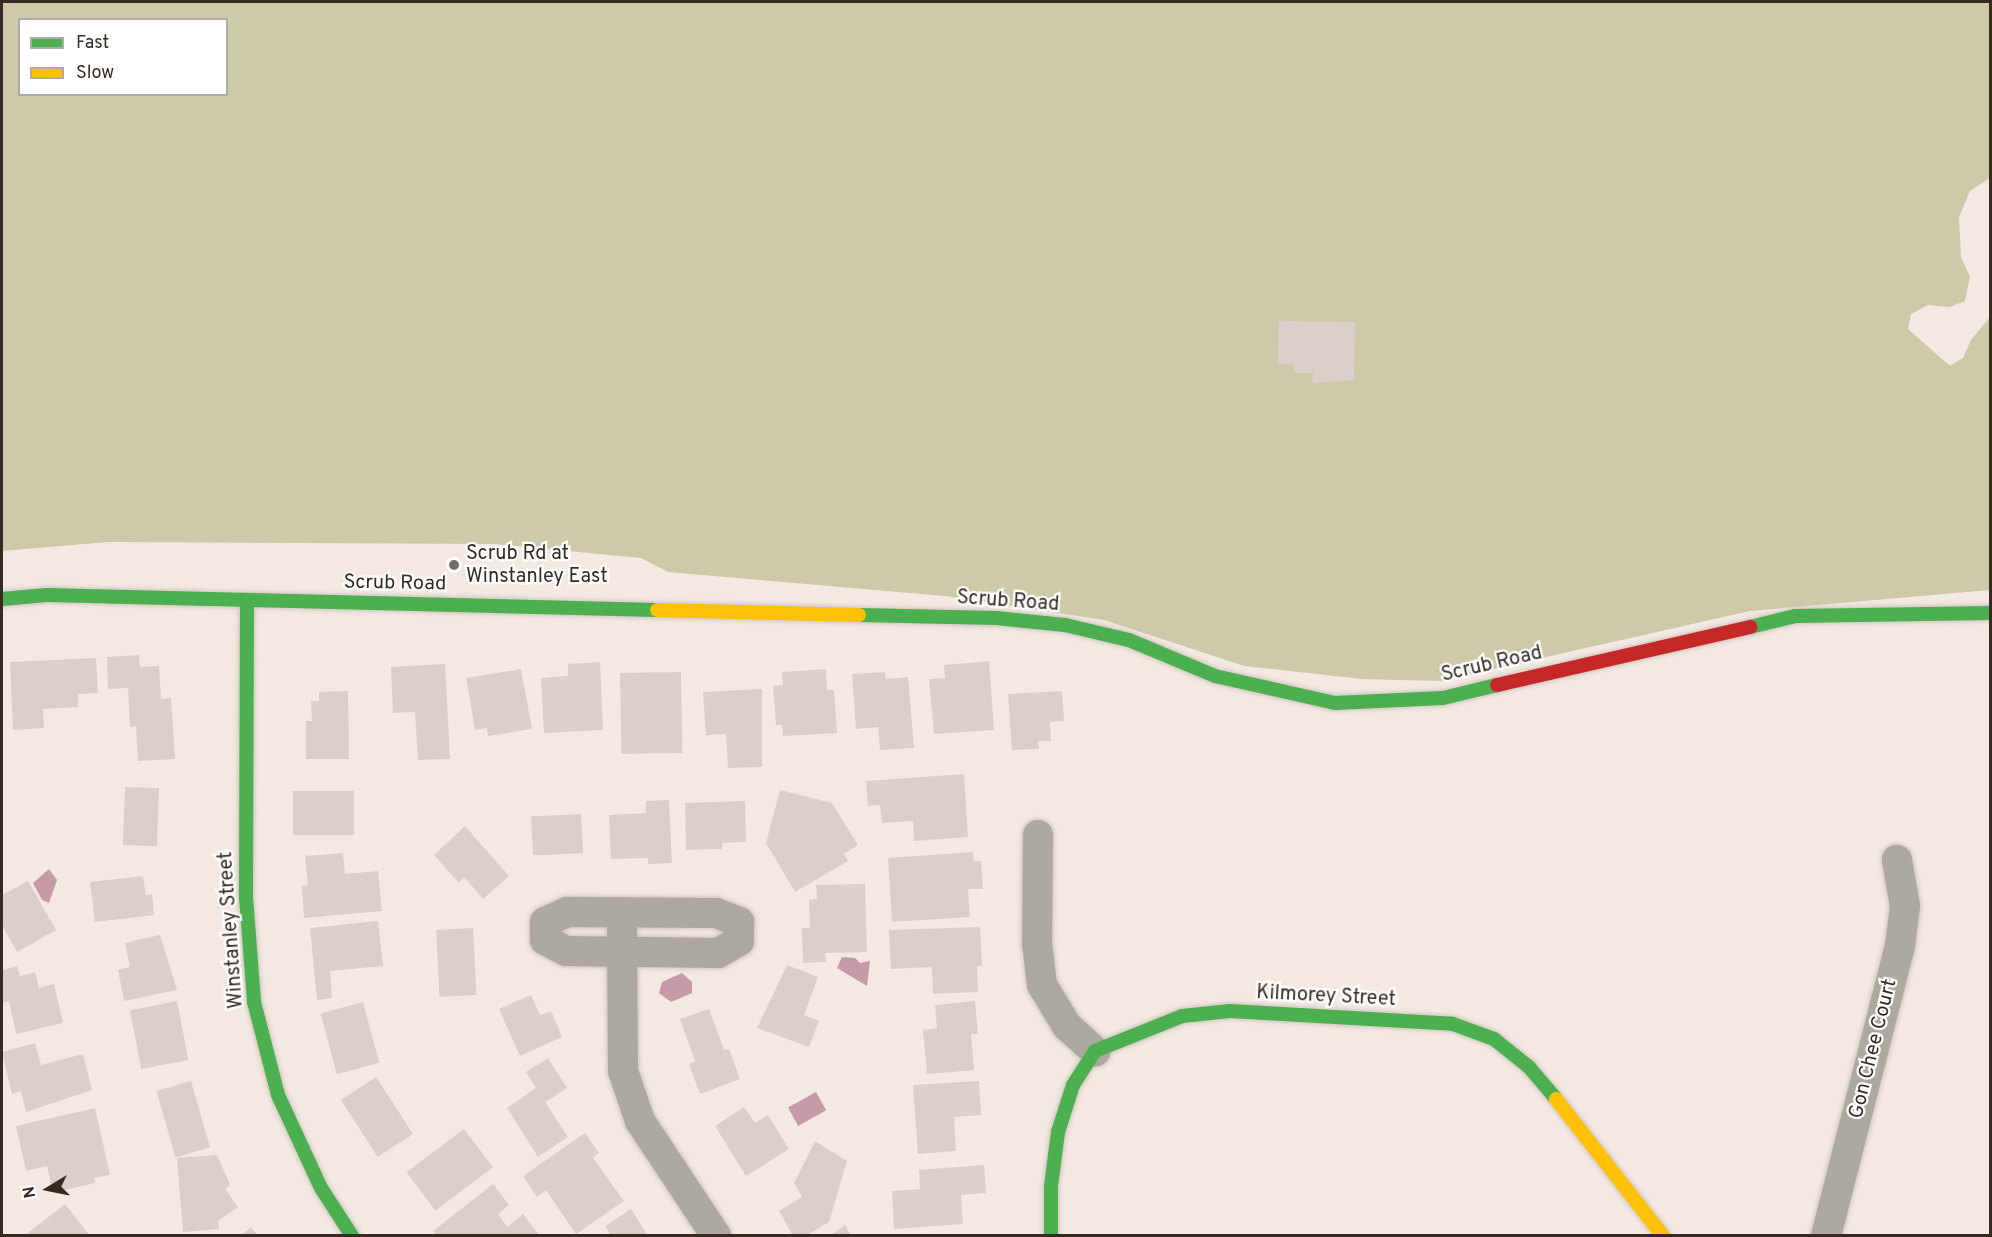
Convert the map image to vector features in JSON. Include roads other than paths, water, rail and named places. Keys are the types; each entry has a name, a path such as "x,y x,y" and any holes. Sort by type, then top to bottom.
{"main road":[{"name":"Scrub Road","path":"2,598 47,596 246,600 996,618 1065,625 1129,640 1215,676 1260,689 1335,703 1372,704 1443,698 1795,616 1990,613"},
{"name":"Winstanley Street","path":"246,600 246,897 254,1002 278,1095 321,1188 352,1236"},
{"name":"Kilmorey Street","path":"1095,1051 1182,1016 1230,1011 1453,1024 1494,1039 1529,1067 1663,1236"},
{"path":"1051,1236 1051,1186 1058,1132 1073,1085 1095,1051"}],"street":[{"path":"1038,835 1037,943 1042,985 1066,1026 1095,1051"},
{"name":"Gon Chee Court","path":"1826,1236 1900,946 1905,906 1897,860"},
{"path":"567,912 716,913 739,922 739,941 718,953 621,952 566,951 545,940 545,922 567,912"},
{"path":"623,912 621,952 623,1071 640,1122 716,1236"}],"place":[{"name":"Scrub Rd at Winstanley East","path":"454,565"}]}
